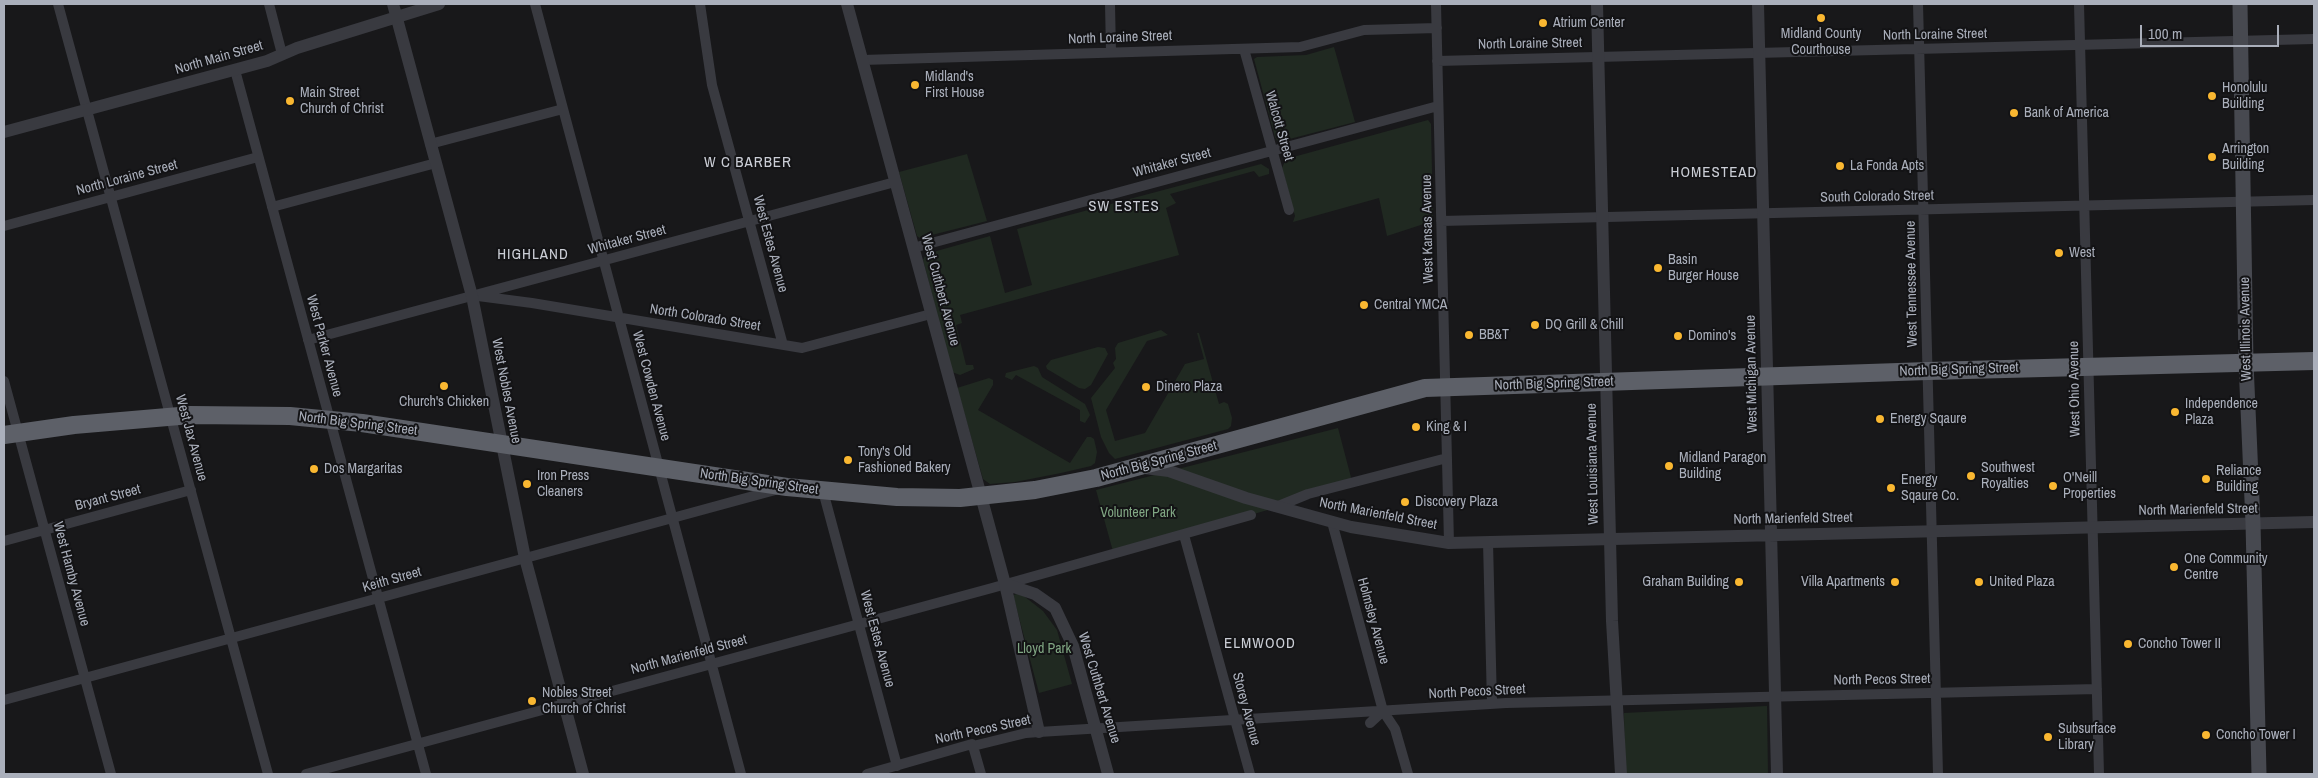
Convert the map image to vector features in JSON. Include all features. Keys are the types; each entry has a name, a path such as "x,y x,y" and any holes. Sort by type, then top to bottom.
{"highway":[{"name":"North Big Spring Street","path":"11,433 171,417 249,415 330,419 787,487 897,497 980,497 1034,490 1139,467 1425,388 1928,371 2314,361"}],"main road":[{"name":"West Illinois Avenue","path":"2240,4 2246,363 2253,523 2259,774"}],"street":[{"name":"West Jax Avenue","path":"58,4 268,774"},
{"path":"269,4 282,54"},
{"name":"North Main Street","path":"4,132 236,70 394,10 439,4"},
{"name":"West Cowden Avenue","path":"535,4 741,774"},
{"name":"West Estes Avenue","path":"700,4 712,85 783,345"},
{"name":"West Cuthbert Avenue","path":"847,4 1004,584 1039,732"},
{"path":"1110,4 1111,52"},
{"name":"West Kansas Avenue","path":"1436,4 1449,543"},
{"name":"West Louisiana Avenue","path":"1597,4 1610,539 1616,701 1621,774"},
{"name":"West Michigan Avenue","path":"1758,4 1777,774"},
{"name":"West Tennessee Avenue","path":"1918,4 1938,774"},
{"name":"West Ohio Avenue","path":"2079,4 2099,774"},
{"name":"West Nobles Avenue","path":"394,10 472,296 525,558 583,774"},
{"name":"North Loraine Street","path":"862,60 1300,47 1364,30 1437,28"},
{"name":"North Loraine Street","path":"1437,61 2314,39"},
{"name":"Walcott Street","path":"1244,48 1289,210"},
{"name":"West Parker Avenue","path":"236,70 426,774"},
{"name":"Whitaker Street","path":"913,248 1438,106"},
{"path":"430,144 563,109"},
{"name":"North Loraine Street","path":"4,226 258,157"},
{"path":"272,207 436,163"},
{"name":"Whitaker Street","path":"308,340 895,182"},
{"name":"South Colorado Street","path":"1441,221 2314,200"},
{"name":"North Colorado Street","path":"472,296 532,303 802,348 931,314"},
{"name":"West Hamby Avenue","path":"4,381 11,433 45,530 111,774"},
{"name":"North Marienfeld Street","path":"1276,507 1308,494 1447,458"},
{"name":"North Marienfeld Street","path":"1139,467 1169,471 1276,507 1332,522 1390,535 1449,543 2314,522"},
{"name":"Keith Street","path":"4,700 787,487"},
{"name":"Bryant Street","path":"4,541 191,490"},
{"name":"West Estes Avenue","path":"823,491 897,766"},
{"name":"North Marienfeld Street","path":"306,774 992,588 1184,535 1251,514"},
{"name":"Holmsley Avenue","path":"1332,522 1383,711"},
{"name":"Storey Avenue","path":"1184,535 1250,774"},
{"path":"1488,542 1492,704"},
{"name":"West Cuthbert Avenue","path":"1004,584 1034,594 1055,608 1073,646 1108,774"},
{"name":"North Pecos Street","path":"867,774 972,744 974,746 1026,733 1039,732 1492,704 2097,689"},
{"path":"1370,723 1383,711 1395,729 1408,774"},
{"path":"974,746 981,774"}],"green space":[{"path":"1334,47 1355,122 1278,142 1254,59 1257,57 1306,55"},
{"path":"1428,120 1431,124 1433,221 1387,236 1379,198 1293,222 1295,216 1282,168 1286,159"},
{"path":"967,154 987,221 920,238 917,236 899,172"},
{"path":"1261,164 1269,169 1269,174 1259,177 1254,171 1170,194 1176,203 1166,208 1179,255 960,315 962,323 956,325 966,365 973,365 974,369 960,375 952,372 923,260 926,254 990,236 1005,293 1032,285 1017,229"},
{"path":"1161,330 1168,335 1147,341 1106,410 1115,441 1145,433 1185,364 1204,359 1197,333 1199,333 1219,404 1224,402 1228,404 1232,418 1231,426 1228,429 1115,459 1109,453 1101,437 1091,398 1115,368 1113,363 1116,359 1115,348 1118,343"},
{"path":"1098,347 1105,348 1108,354 1091,385 1085,389 1079,388 1047,369 1046,366 1051,360"},
{"path":"1034,366 1038,368 1042,377 1085,404 1090,415 1085,423 1080,421 1080,410 1016,375 1012,380 1005,377 1006,373"},
{"path":"989,378 993,380 993,385 978,410 1070,463 1087,437 1091,437 1094,439 1097,452 1095,463 1091,466 1015,482 990,484 983,479 957,388"},
{"name":"Volunteer Park","path":"1338,428 1353,485 1114,555 1096,490"},
{"name":"Lloyd Park","path":"1020,593 1043,611 1057,630 1072,684 1039,693 1013,595"},
{"path":"1767,706 1768,774 1625,774 1624,713"}],"place":[{"name":"Midland County Courthouse","path":"1821,18"},
{"name":"Atrium Center","path":"1543,23"},
{"name":"Midland's First House","path":"915,85"},
{"name":"Honolulu Building","path":"2212,96"},
{"name":"Main Street Church of Christ","path":"290,101"},
{"name":"Bank of America","path":"2014,113"},
{"name":"Arrington Building","path":"2212,157"},
{"name":"La Fonda Apts","path":"1840,166"},
{"name":"West","path":"2059,253"},
{"name":"Basin Burger House","path":"1658,268"},
{"name":"Central YMCA","path":"1364,305"},
{"name":"DQ Grill & Chill","path":"1535,325"},
{"name":"BB&T","path":"1469,335"},
{"name":"Domino's","path":"1678,336"},
{"name":"Church's Chicken","path":"444,386"},
{"name":"Dinero Plaza","path":"1146,387"},
{"name":"Independence Plaza","path":"2175,412"},
{"name":"Energy Sqaure","path":"1880,419"},
{"name":"King & I","path":"1416,427"},
{"name":"Tony's Old Fashioned Bakery","path":"848,460"},
{"name":"Midland Paragon Building","path":"1669,466"},
{"name":"Dos Margaritas","path":"314,469"},
{"name":"Southwest Royalties","path":"1971,476"},
{"name":"Reliance Building","path":"2206,479"},
{"name":"Iron Press Cleaners","path":"527,484"},
{"name":"O'Neill Properties","path":"2053,486"},
{"name":"Energy Sqaure Co.","path":"1891,488"},
{"name":"Discovery Plaza","path":"1405,502"},
{"name":"One Community Centre","path":"2174,567"},
{"name":"Graham Building","path":"1739,582"},
{"name":"Villa Apartments","path":"1895,582"},
{"name":"United Plaza","path":"1979,582"},
{"name":"Concho Tower II","path":"2128,644"},
{"name":"Nobles Street Church of Christ","path":"532,701"},
{"name":"Concho Tower I","path":"2206,735"},
{"name":"Subsurface Library","path":"2048,737"}],"district":[{"name":"W C BARBER","path":"748,163"},
{"name":"HOMESTEAD","path":"1714,173"},
{"name":"SW ESTES","path":"1124,207"},
{"name":"HIGHLAND","path":"533,255"},
{"name":"ELMWOOD","path":"1260,644"}]}
